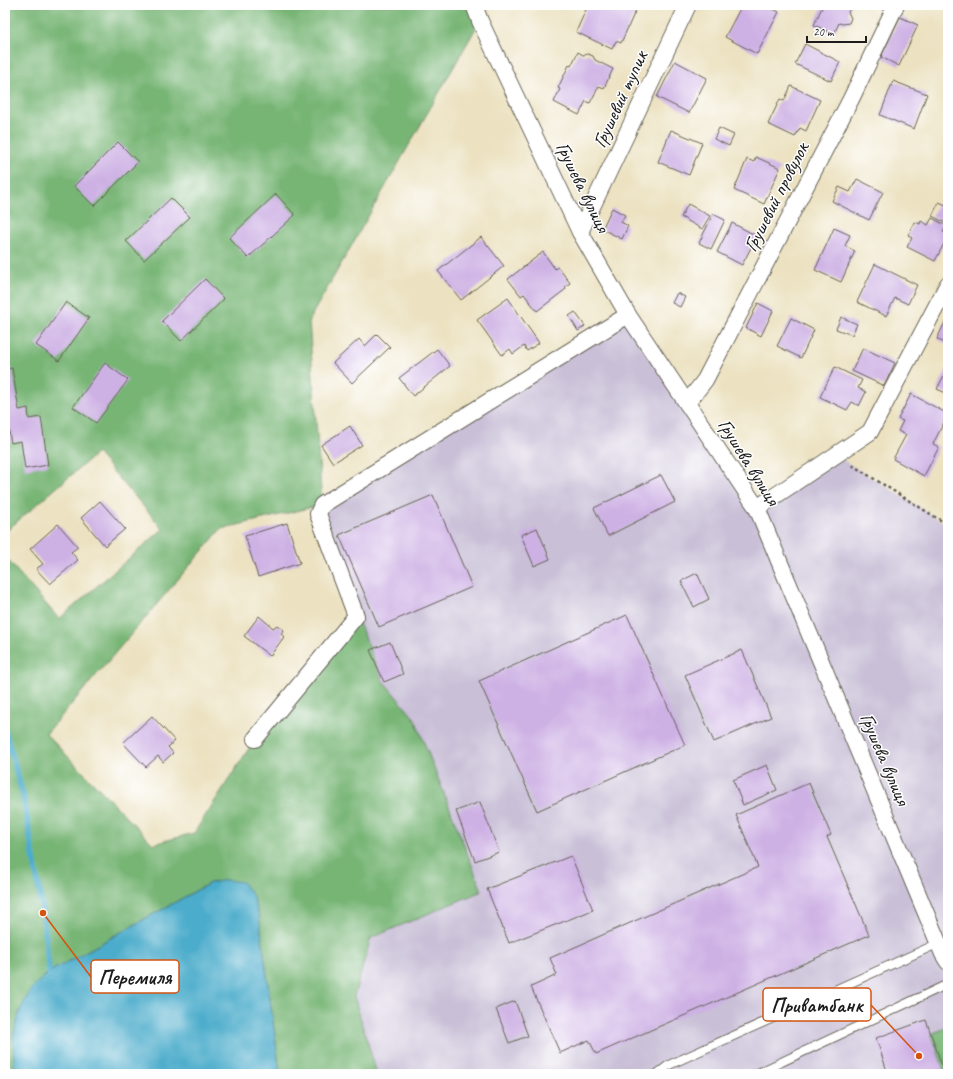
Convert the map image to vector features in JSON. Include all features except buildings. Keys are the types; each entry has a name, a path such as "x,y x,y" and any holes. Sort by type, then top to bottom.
{"street":[{"name":"Грушева вулиця","path":"474,5 483,28 580,232 628,315 757,508 943,954 948,962"},
{"name":"Грушевий тупик","path":"580,232 688,5"},
{"name":"Грушевий провулок","path":"687,403 709,373 851,99 896,5"},
{"path":"757,508 870,432 948,284"},
{"path":"255,739 356,616 318,514 322,505 628,315"}],"lane":[{"path":"657,1074 669,1065 939,943"},
{"path":"756,1074 948,984"}],"path":[{"path":"835,455 948,525"}],"shaded area":[{"path":"628,315 757,508 835,455 948,525 948,912 943,954 948,962 948,1027 931,1035 945,1074 377,1074 354,996 371,938 482,891 415,719 384,682 356,616 322,505"}],"green space":[{"path":"5,5 474,5 480,21 309,320 322,505 221,529 46,734 153,844 194,833 255,739 356,616 384,682 415,719 482,891 371,938 354,996 377,1074 280,1074 259,916 226,880 210,883 49,972 14,1065 17,1074 5,1074 5,557 59,619 163,529 97,453 5,532"},
{"path":"948,1027 948,1074 945,1074 931,1034"}],"water":[{"path":"226,880 242,882 252,894 259,916 280,1074 17,1074 14,1065 13,1036 20,1010 31,989 49,972 210,883"}],"waterway":[{"path":"5,731 23,795 43,913 49,972 52,979"}],"place":[{"name":"Перемиля","path":"43,913"},
{"name":"Приватбанк","path":"919,1056"}]}
